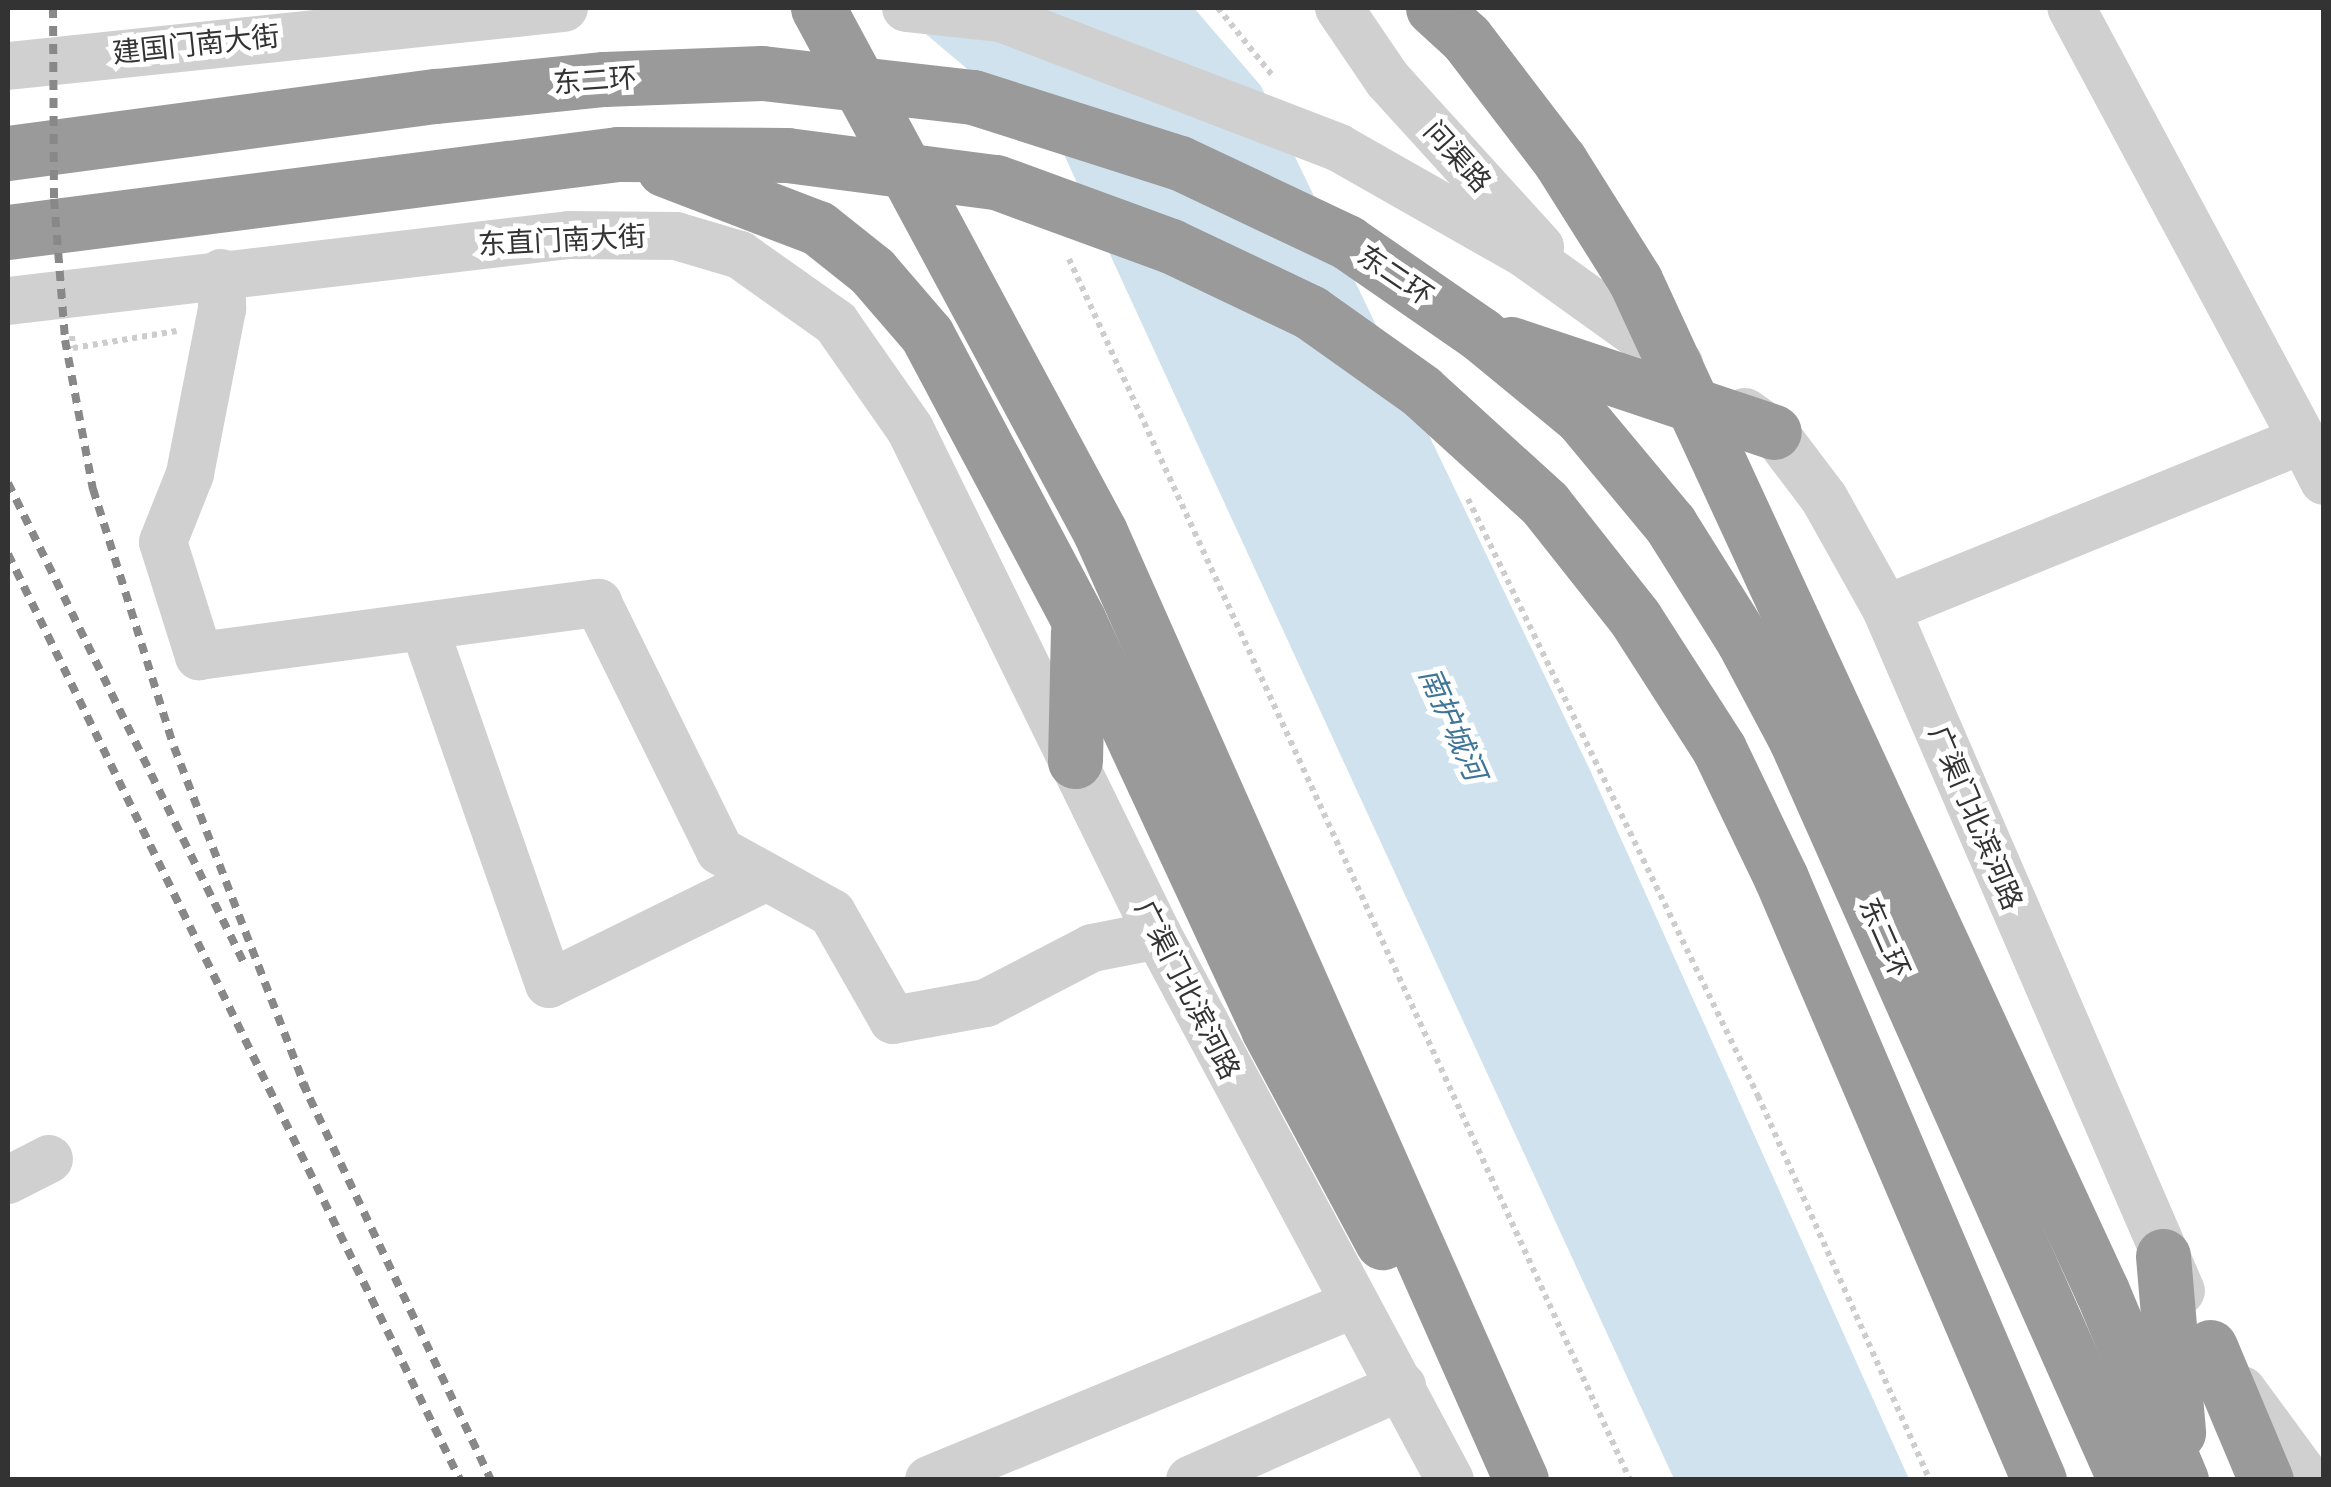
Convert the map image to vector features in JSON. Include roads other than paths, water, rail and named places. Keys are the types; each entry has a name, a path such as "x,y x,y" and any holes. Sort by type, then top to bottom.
{"highway":[{"path":"818,8 1100,532 1521,1480"},
{"path":"1433,8 1466,38 1560,161 1635,280 2102,1291 2181,1480"},
{"name":"东二环","path":"8,153 604,79 762,73 973,97 1180,163 1347,242 1480,334 1580,416 1670,524 1744,642 1796,740 2125,1480"},
{"path":"618,154 818,228 872,271 926,335 1078,620 1303,1096 1373,1230 1458,1342"},
{"path":"8,232 618,154 788,156 996,182 1172,246 1310,312 1421,392 1545,504 1636,618 1719,749 1782,878 2039,1480"},
{"path":"1480,334 1774,432"},
{"path":"1074,761 1078,620"},
{"path":"2163,1256 2181,1480"},
{"path":"2210,1348 2266,1480"}],"street":[{"name":"建国门南大街","path":"8,66 564,8"},
{"name":"广渠门北滨河路","path":"906,8 1001,18 1156,72 1339,148 1524,253 1774,432 1824,498 1886,609 2163,1256 2210,1348 2308,1480"},
{"name":"问渠路","path":"1339,8 1388,80 1586,298"},
{"path":"1886,609 2313,460 2072,8"},
{"name":"东直门南大街","path":"8,301 221,273 569,236 676,236 740,255 836,323 872,368 910,428 1074,761"},
{"path":"221,273 222,310 190,474 163,542 199,656 598,604 720,851 832,913 893,1020 986,1003 1092,948 1158,935"},
{"path":"424,627 549,984 766,876"},
{"name":"广渠门北滨河路","path":"1074,761 1158,935 1450,1480"},
{"path":"929,1480 1354,1304"},
{"path":"1194,1479 1402,1386"}],"water":[{"name":"南护城河","path":"895,8 1194,8 1261,86 1590,770 1909,1479 1674,1479 1061,148"}],"railway":[{"path":"53,8 54,199 65,340 93,489 174,747 308,1094"},
{"path":"8,483 245,965"},
{"path":"8,554 460,1480"},
{"path":"302,1082 491,1480"}]}
